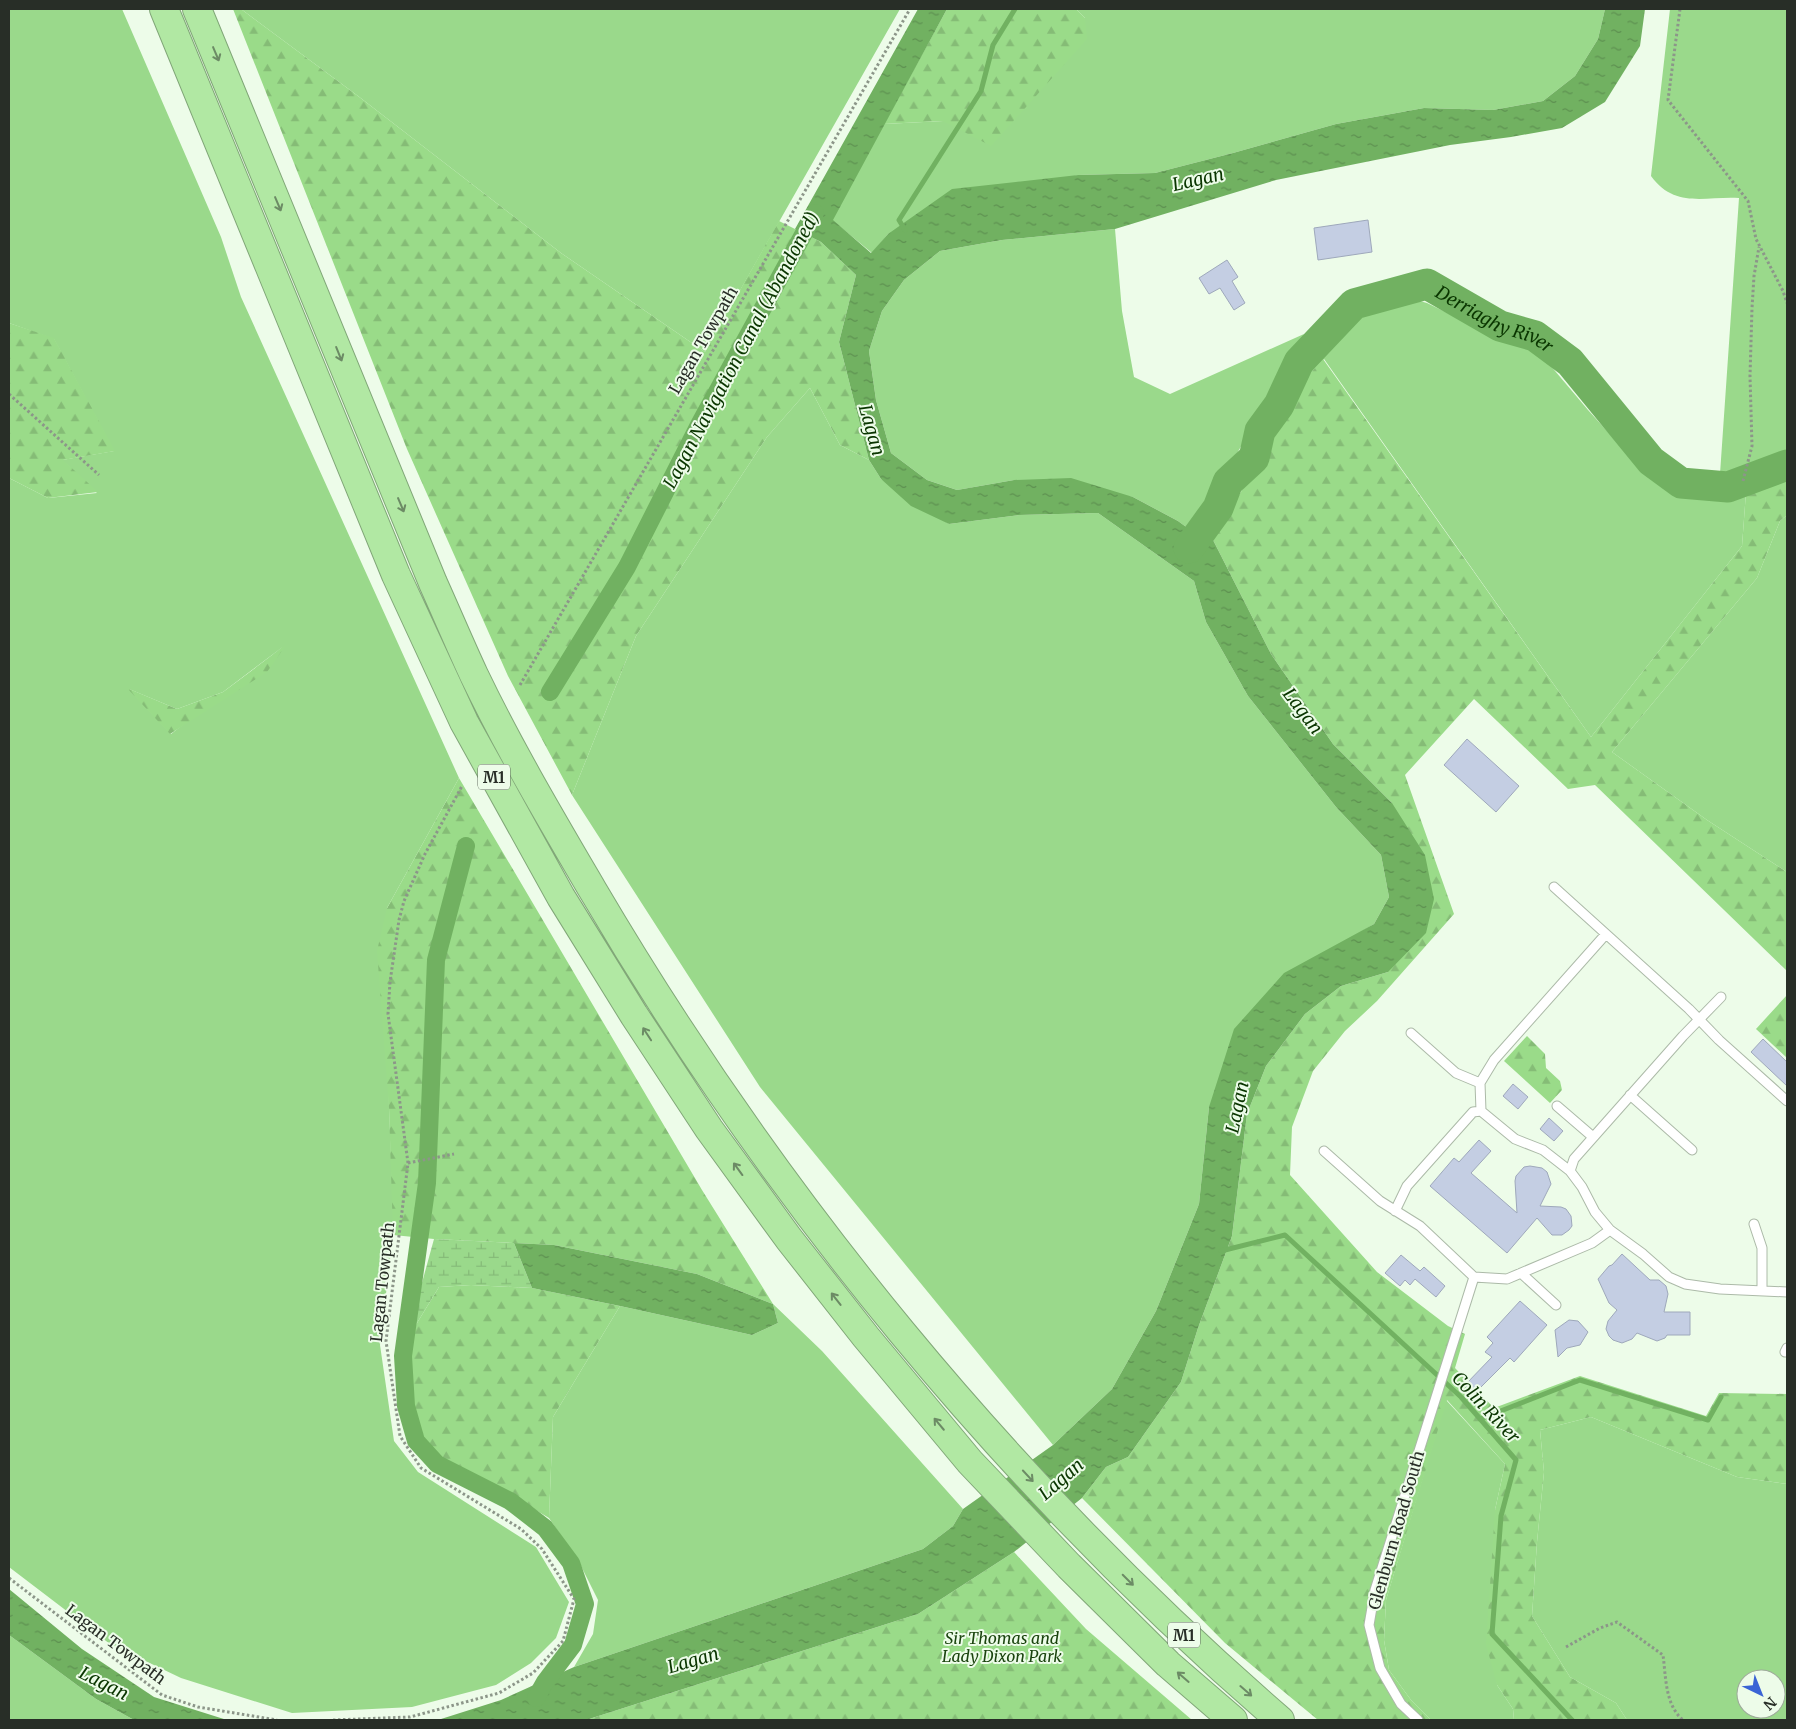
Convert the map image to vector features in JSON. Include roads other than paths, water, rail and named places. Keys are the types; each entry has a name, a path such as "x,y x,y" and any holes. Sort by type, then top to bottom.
{"highway":[{"name":"M1","path":"164,9 396,575 464,722 567,906 634,1015 709,1129 807,1262 866,1337 970,1462 1069,1566 1168,1664 1233,1720"},
{"name":"M1","path":"197,9 434,583 475,676 518,759 625,944 738,1117 811,1219 874,1299 994,1440 1093,1545 1179,1631 1280,1720"}],"lane":[{"path":"1554,887 1787,1101"},
{"path":"1481,1111 1480,1083 1494,1060 1606,934"},
{"path":"1570,1171 1574,1160 1630,1095 1721,997"},
{"path":"1411,1032 1456,1073 1480,1083"},
{"path":"1630,1095 1692,1150"},
{"path":"1557,1106 1593,1138"},
{"path":"1395,1210 1407,1186 1473,1112 1481,1111 1515,1139 1543,1150 1570,1171 1582,1187 1595,1212 1610,1230 1643,1254 1669,1277 1685,1284 1720,1289 1787,1292"},
{"path":"1324,1151 1380,1201 1420,1226 1474,1277 1507,1279 1592,1243 1610,1230"},
{"path":"1754,1224 1762,1248 1762,1291"},
{"path":"1521,1273 1556,1305"},
{"name":"Glenburn Road South","path":"1418,1720 1401,1704 1380,1668 1369,1625 1375,1590 1474,1277"}],"water":[{"name":"Lagan","path":"918,9 947,9 833,220 871,253 888,234 952,189 1078,175 1155,173 1336,124 1424,108 1493,110 1543,101 1575,76 1598,39 1605,9 1645,9 1640,46 1605,102 1562,128 1450,145 1276,180 1115,229 1002,240 940,251 904,280 882,311 869,351 876,400 891,453 927,480 957,490 1014,480 1071,478 1133,497 1178,521 1193,532 1213,540 1271,654 1333,744 1392,803 1425,855 1434,899 1426,933 1388,972 1341,986 1305,1014 1266,1066 1247,1114 1232,1236 1198,1328 1181,1382 1128,1457 1106,1467 1082,1498 1014,1552 918,1614 586,1720 430,1720 441,1719 501,1700 574,1667 923,1549 953,1526 963,1509 1053,1445 1112,1389 1156,1311 1199,1204 1209,1107 1234,1029 1284,973 1374,924 1389,897 1381,855 1336,807 1248,696 1206,622 1194,581 1098,513 1019,515 949,524 911,506 881,479 869,460 839,342 856,275 821,242 795,229"},
{"path":"514,1243 554,1245 697,1274 773,1304 778,1323 752,1335 532,1288"},
{"name":"Lagan","path":"9,1589 82,1649 154,1697 227,1720 134,1720 96,1699 9,1635"}],"waterway":[{"path":"905,230 899,220 981,91 993,45 1015,9"},
{"name":"Lagan Navigation Canal (Abandoned)","path":"550,692 627,567 700,423 815,213"},
{"name":"Derriaghy River","path":"1189,548 1218,508 1228,482 1254,458 1260,431 1279,405 1299,362 1354,304 1427,284 1500,326 1535,336 1570,362 1651,461 1681,483 1728,487 1787,465"},
{"name":"Lagan Navigation Canal (Abandoned)","path":"466,846 436,960 427,1183 403,1356 406,1406 416,1441 437,1464 510,1501 545,1528 571,1563 585,1604 573,1645 545,1682 536,1698"},
{"name":"Colin River","path":"1221,1251 1285,1235 1461,1397 1516,1460 1501,1516 1492,1634 1572,1720"},
{"path":"1480,1419 1580,1380 1708,1420 1721,1397"}],"park label":[{"name":"Sir Thomas and Lady Dixon Park","path":"1002,1647"}]}
